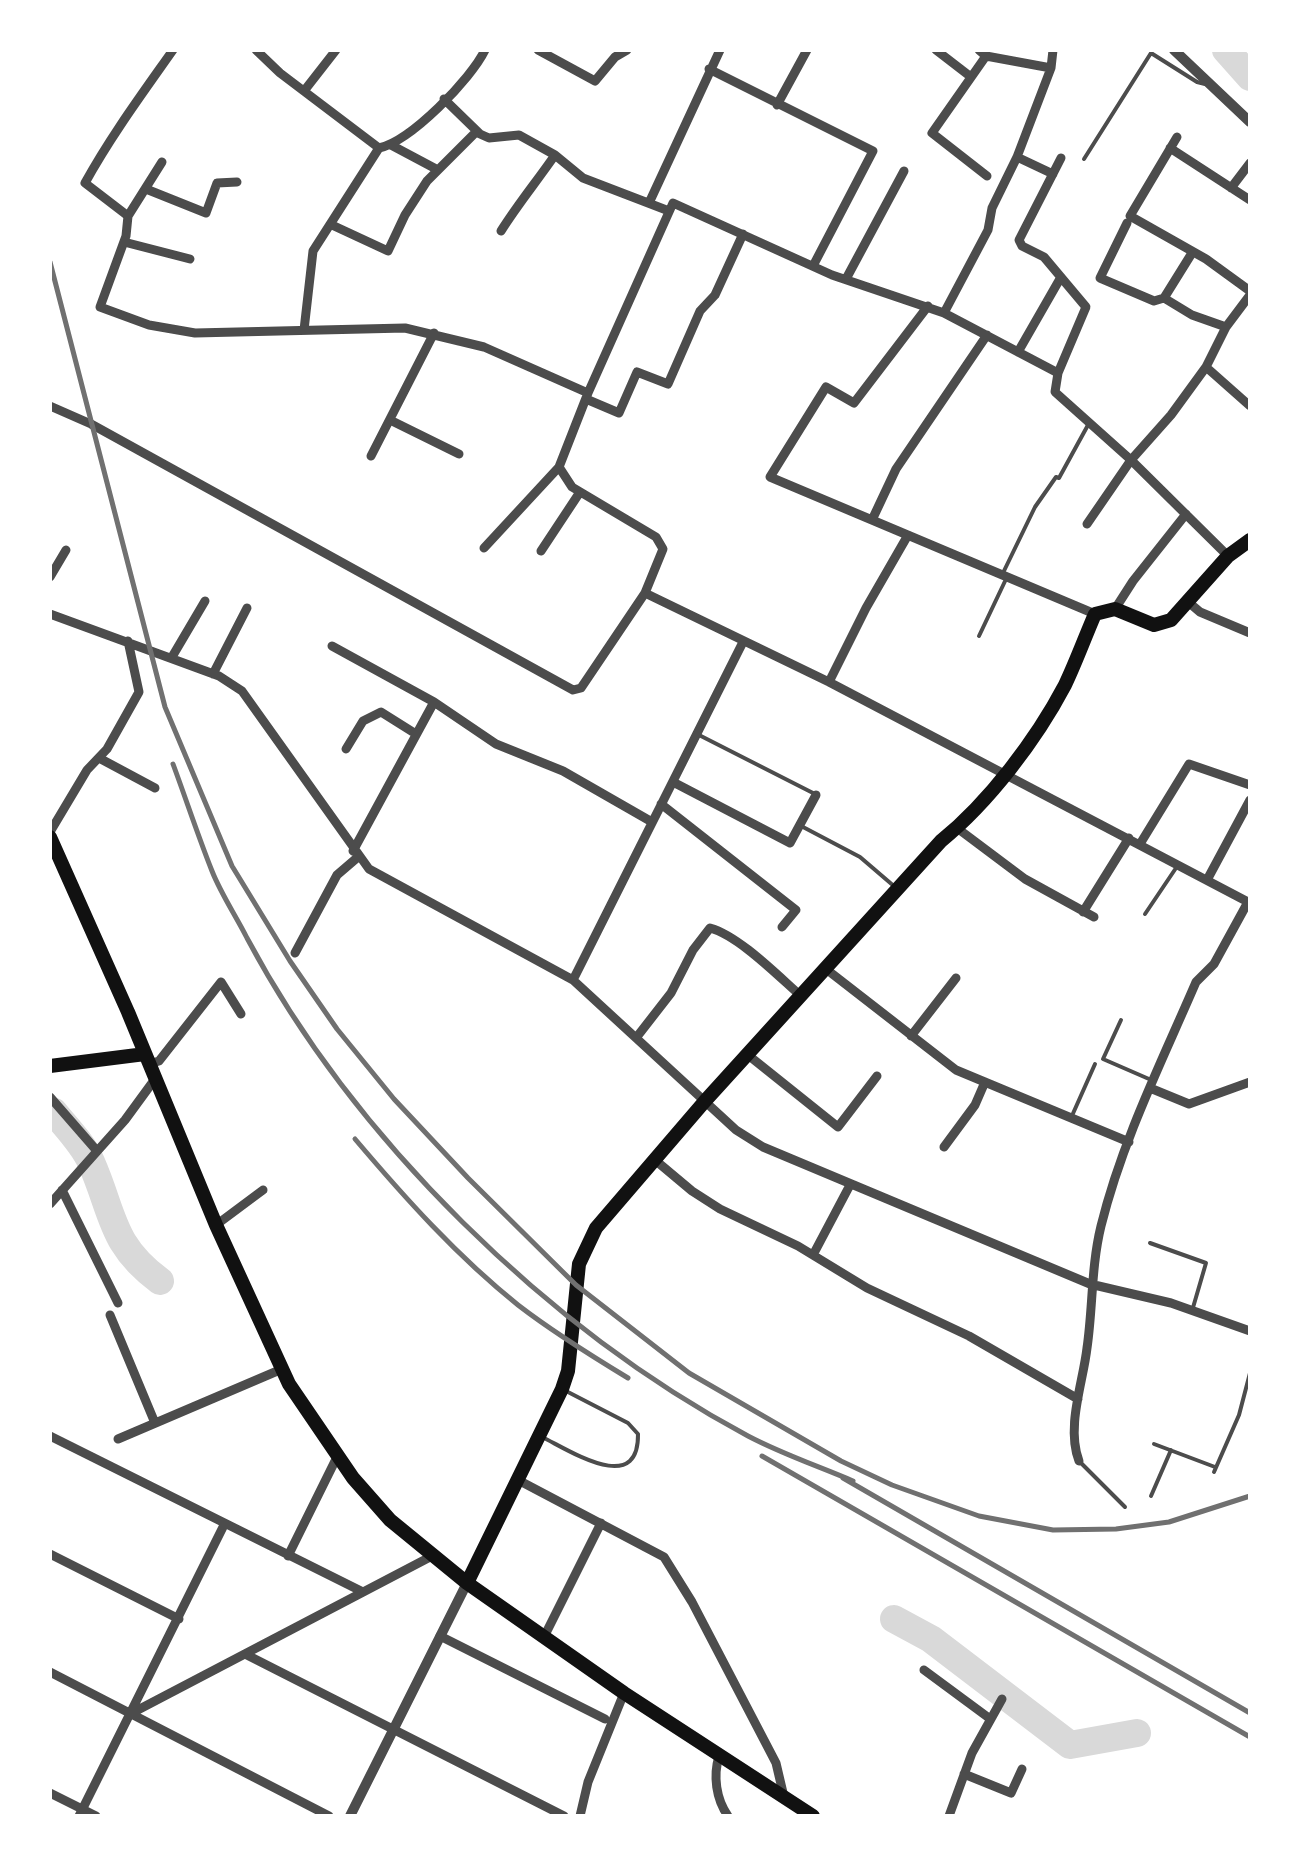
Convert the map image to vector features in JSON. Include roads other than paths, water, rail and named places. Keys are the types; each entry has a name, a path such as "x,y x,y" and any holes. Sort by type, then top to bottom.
{"highway":[{"path":"468,1583 562,1389 568,1371 572,1305 582,1253 596,1228 940,841 1007,774 1064,686 1095,614 1115,609 1154,624 1171,620 1228,556 1250,540"},
{"path":"51,841 282,1369 337,1457 390,1520 432,1556 624,1694 813,1816"},
{"path":"50,1066 150,1066"}],"street":[{"path":"128,216 85,183 114,130 140,101 174,50"},
{"path":"256,50 379,148"},
{"path":"304,91 336,50"},
{"path":"304,330 313,251 379,148 392,145 444,99 476,68 486,50"},
{"path":"538,50 595,81 615,57 627,50"},
{"path":"649,204 720,50"},
{"path":"777,105 808,50"},
{"path":"936,50 971,78"},
{"path":"944,312 988,230 992,208 1017,157 1053,50"},
{"path":"1174,50 1250,122"},
{"path":"986,176 932,133 971,78 982,53 1050,68"},
{"path":"710,69 874,152 813,266"},
{"path":"444,99 489,138 519,134 555,155 583,178 669,211"},
{"path":"332,226 388,251 405,215 438,170 477,131"},
{"path":"1087,524 1131,460 1206,367 1226,326 1250,293 1206,258 1130,216 1177,137"},
{"path":"392,145 438,170"},
{"path":"1170,148 1250,200"},
{"path":"501,232 525,192 555,155"},
{"path":"1017,157 1053,174"},
{"path":"1061,158 1019,240 1022,246 1044,257 1086,307 1054,392 1131,460 1228,556"},
{"path":"162,162 128,216 124,242 100,307 149,325 195,333 405,328 434,333 484,347 619,413 638,372 668,384 700,311 716,295 743,234"},
{"path":"1231,188 1250,163"},
{"path":"846,279 904,171"},
{"path":"146,188 206,213 218,184 237,182"},
{"path":"484,548 559,467 586,396 673,203 813,266 944,312 1058,373"},
{"path":"1127,223 1100,278 1154,301 1164,298 1192,253"},
{"path":"124,242 190,260"},
{"path":"1018,352 1060,277"},
{"path":"1164,298 1192,315 1226,326"},
{"path":"928,306 854,403 826,387 770,477 1095,614"},
{"path":"371,456 434,333"},
{"path":"872,520 896,469 986,335"},
{"path":"1206,367 1250,406"},
{"path":"50,406 91,424 573,690 581,688 646,593 664,549 656,537 572,487 559,467"},
{"path":"390,420 459,454"},
{"path":"541,551 580,492"},
{"path":"1115,609 1132,581 1186,514"},
{"path":"829,682 908,534"},
{"path":"50,576 66,550"},
{"path":"646,593 829,682 1249,903 1214,964 1196,982 1129,1142 1101,1226 1090,1284 1088,1346 1078,1399 1075,1450 1079,1462"},
{"path":"1187,601 1200,612 1250,633"},
{"path":"172,658 205,602"},
{"path":"213,674 246,608"},
{"path":"50,614 213,674 242,691 369,869 573,980 736,1130 762,1147 1090,1284 1192,1310 1250,1330"},
{"path":"51,841 87,770 99,758 139,692 128,641"},
{"path":"573,980 742,642"},
{"path":"332,646 434,702 496,744 563,771 652,822"},
{"path":"295,954 338,874 355,854 434,702"},
{"path":"346,749 362,721 381,712 416,734"},
{"path":"99,758 154,788"},
{"path":"1140,844 1190,764 1250,784"},
{"path":"673,782 790,844 816,795"},
{"path":"1207,880 1250,800"},
{"path":"662,804 796,910 782,927"},
{"path":"957,828 1025,879 1094,917"},
{"path":"1083,912 1128,838"},
{"path":"636,1038 671,993 693,950 710,928 759,960 801,996"},
{"path":"826,969 956,1070 1129,1142"},
{"path":"911,1036 956,978"},
{"path":"50,1204 125,1120 150,1066 159,1060 221,982 241,1014"},
{"path":"748,1054 838,1127 877,1076"},
{"path":"944,1147 975,1105 984,1082"},
{"path":"1152,1084 1189,1104 1250,1082"},
{"path":"50,1096 92,1156"},
{"path":"655,1160 720,1209 813,1255 867,1288 969,1336 1078,1399"},
{"path":"813,1255 850,1185"},
{"path":"62,1190 118,1303"},
{"path":"216,1224 262,1190"},
{"path":"110,1315 155,1423"},
{"path":"118,1439 282,1369"},
{"path":"50,1436 363,1592"},
{"path":"288,1556 337,1457"},
{"path":"518,1480 664,1557 776,1763 785,1800"},
{"path":"545,1634 601,1523"},
{"path":"81,1813 224,1525"},
{"path":"50,1554 178,1618"},
{"path":"132,1713 432,1556"},
{"path":"350,1816 468,1583"},
{"path":"440,1636 608,1721"},
{"path":"246,1654 564,1816"},
{"path":"924,1670 989,1718"},
{"path":"50,1672 330,1816"},
{"path":"580,1816 608,1721 624,1694"},
{"path":"949,1816 989,1718 1002,1700"},
{"path":"719,1756 715,1769 720,1804 728,1816"},
{"path":"964,1774 1011,1794 1022,1769"},
{"path":"50,1792 81,1813 96,1816"}],"lane":[{"path":"1084,159 1151,53 1196,82 1214,85"},
{"path":"978,636 1035,507 1059,478 1089,422"},
{"path":"697,734 816,795"},
{"path":"800,825 860,857 898,890"},
{"path":"1145,914 1178,865"},
{"path":"1121,1020 1103,1059 1152,1084"},
{"path":"1071,1118 1095,1064"},
{"path":"1150,1243 1206,1263 1192,1310"},
{"path":"1154,1444 1216,1470 1240,1414 1250,1373"},
{"path":"539,1436 607,1468 619,1468 630,1461 638,1445 638,1434 628,1424 562,1389"},
{"path":"1151,1496 1171,1450"},
{"path":"1079,1462 1125,1506"}],"waterway":[{"path":"1226,50 1250,77"},
{"path":"54,1112 88,1155 122,1241 160,1281"},
{"path":"894,1619 931,1639 1070,1745 1137,1733"}],"railway":[{"path":"50,262 165,707 232,866 337,1029 394,1099 468,1178 576,1285 689,1373 841,1461 892,1485 979,1516 1053,1530 1116,1529 1169,1522 1250,1496"},
{"path":"173,764 216,880 247,938 291,1013 342,1086 400,1156 530,1284 600,1341 673,1392 748,1436 853,1481"},
{"path":"355,1139 474,1267 545,1325 628,1378"},
{"path":"762,1456 1250,1737"},
{"path":"843,1478 1250,1713"}]}
